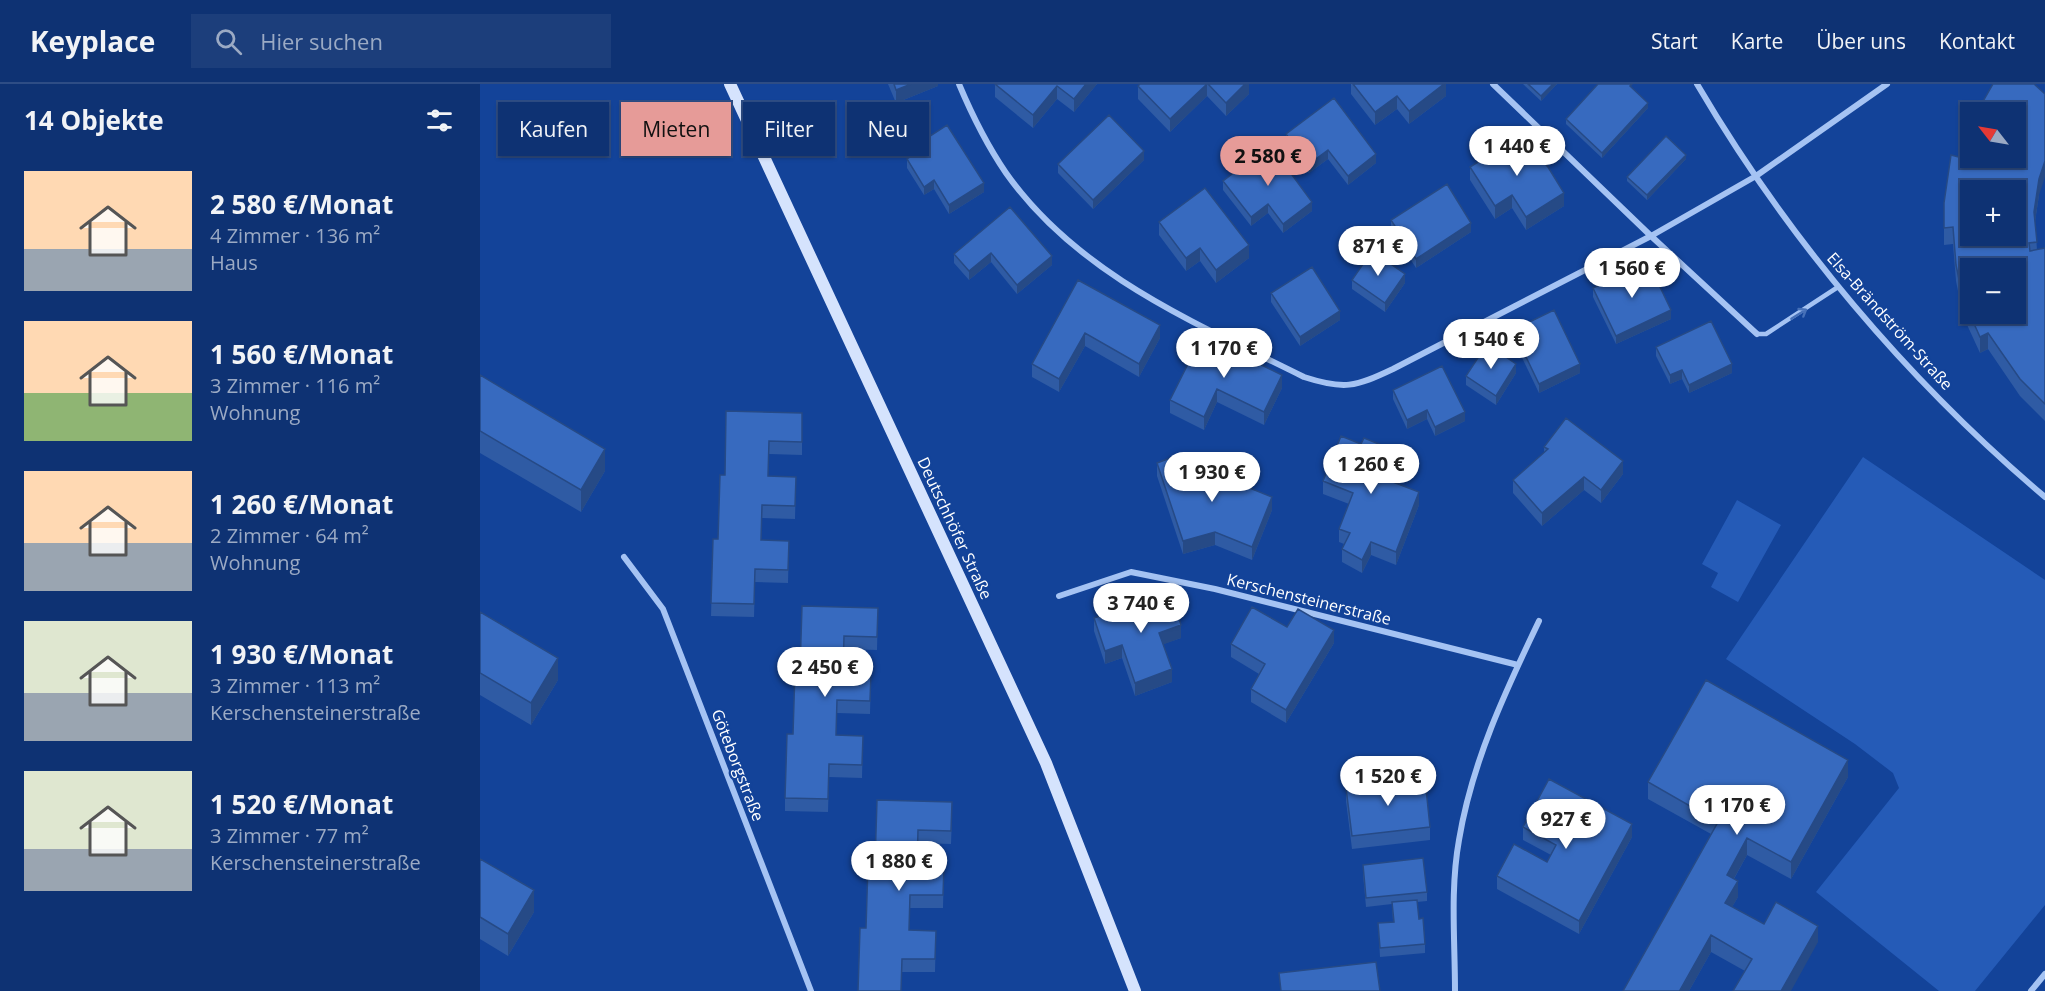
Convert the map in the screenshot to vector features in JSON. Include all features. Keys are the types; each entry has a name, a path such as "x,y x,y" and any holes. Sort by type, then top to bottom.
{"main road":[{"name":"Deutschhöfer Straße","path":"730,84 1046,763 1135,991"}],"street":[{"path":"959,84 984,138 1005,172 1030,204 1071,245 1121,281 1153,300 1304,377 1326,384 1343,386 1365,382 1651,236 1756,176 1887,84"},
{"path":"1493,84 1651,236 1758,334"},
{"name":"Elsa-Brändström-Straße","path":"1697,84 1756,176 1838,287 1959,417 2045,497"},
{"name":"Göteborgstraße","path":"624,557 663,609 811,991"},
{"name":"Kerschensteinerstraße","path":"1059,596 1131,572 1215,589 1518,664"},
{"path":"1455,991 1452,913 1459,840 1486,737 1539,621"},
{"path":"2031,991 2045,974"}],"lane":[{"path":"1758,334 1766,334 1838,287"}],"shaded area":[{"path":"1863,457 2045,580 2045,905 1975,991 1939,991 1816,892 1899,788 1893,773 1855,744 1726,659"},
{"path":"1737,500 1781,525 1738,602 1711,587 1718,573 1702,564"}],"building":[{"path":"894,84 911,84 896,90"},
{"path":"995,84 1086,84 1074,99 1057,86 1033,115"},
{"path":"1140,84 1207,84 1170,119 1138,86"},
{"path":"1208,84 1245,84 1226,103"},
{"path":"1353,84 1444,84 1409,111 1397,96 1375,112"},
{"path":"1528,84 1553,84 1541,96"},
{"path":"1598,84 1632,84 1630,86 1648,103 1602,153 1566,119"},
{"path":"1993,84 2034,84 2045,94 2045,161 2039,179 2034,212 2037,242 2029,243 2030,251 2045,248 2045,404 2020,379 1988,333 1980,337 1974,324 2026,324 2026,258 1960,258 1960,284 1953,227 1944,228 1944,203 1951,155 1959,157 1960,154 1960,168 2026,168 2026,102 1983,102"},
{"path":"1334,98 1376,154 1348,176 1328,150 1309,164 1286,134"},
{"path":"1109,115 1144,151 1093,200 1058,164"},
{"path":"947,125 984,183 949,205 934,180 924,187 907,159 912,156 929,156 929,137"},
{"path":"1666,136 1686,155 1647,195 1627,177"},
{"path":"1518,137 1548,167 1564,193 1526,217 1512,195 1495,206 1470,167"},
{"path":"1270,145 1312,202 1283,224 1268,204 1251,217 1223,181"},
{"path":"1447,184 1471,223 1416,259 1391,220"},
{"path":"1205,188 1249,245 1216,270 1200,248 1186,258 1159,222"},
{"path":"1010,207 1052,256 1017,285 991,253 969,271 954,254"},
{"path":"1372,251 1405,274 1385,303 1352,280"},
{"path":"1648,262 1671,310 1616,336 1593,288"},
{"path":"1312,267 1340,311 1300,337 1271,293"},
{"path":"1078,280 1160,325 1139,364 1085,333 1059,379 1032,364"},
{"path":"1554,310 1580,364 1539,384 1513,330"},
{"path":"1711,321 1732,364 1689,385 1682,370 1670,375 1656,347"},
{"path":"1202,336 1282,375 1264,412 1217,389 1204,417 1170,400"},
{"path":"1487,344 1516,364 1496,396 1466,376"},
{"path":"1442,366 1465,412 1435,427 1427,410 1407,420 1393,390"},
{"path":"480,375 605,449 581,490 480,431"},
{"path":"726,411 802,413 802,442 769,441 768,476 796,477 795,506 762,505 761,540 789,541 788,570 755,569 754,604 711,603 713,539 718,539 720,475 725,475"},
{"path":"1566,418 1623,461 1601,490 1584,477 1542,513 1513,480 1548,449 1544,447"},
{"path":"1341,436 1361,444 1364,438 1404,454 1393,482 1419,492 1396,552 1371,542 1362,560 1342,549 1350,533 1339,529 1353,493 1323,481"},
{"path":"1173,457 1272,497 1252,547 1215,532 1183,541 1157,463"},
{"path":"1171,592 1181,625 1159,633 1172,669 1135,683 1122,645 1105,651 1094,618"},
{"path":"802,606 878,608 877,637 844,636 843,671 871,672 870,701 837,700 836,735 863,736 862,765 829,764 828,799 785,798 787,734 793,734 795,670 800,670"},
{"path":"1252,607 1287,627 1298,609 1334,630 1286,710 1251,689 1265,664 1231,644"},
{"path":"480,612 558,658 531,703 480,673"},
{"path":"1706,680 1848,760 1791,862 1747,838 1727,875 1738,881 1725,903 1764,924 1776,902 1818,926 1781,991 1733,991 1752,959 1711,935 1681,991 1623,991 1718,822 1648,782"},
{"path":"1425,779 1430,827 1352,836 1346,788"},
{"path":"1549,779 1632,824 1579,921 1497,876 1514,844 1547,862 1556,845 1523,827"},
{"path":"877,800 952,802 951,831 918,830 917,866 944,866 943,895 910,895 909,930 936,931 935,959 902,959 901,991 858,991 860,928 866,928 868,864 875,864"},
{"path":"1423,858 1427,892 1366,898 1363,865"},
{"path":"480,859 534,890 508,934 480,917"},
{"path":"1417,900 1419,919 1423,918 1425,944 1380,948 1378,923 1394,922 1392,902"},
{"path":"1376,962 1380,991 1281,991 1279,973"}]}
